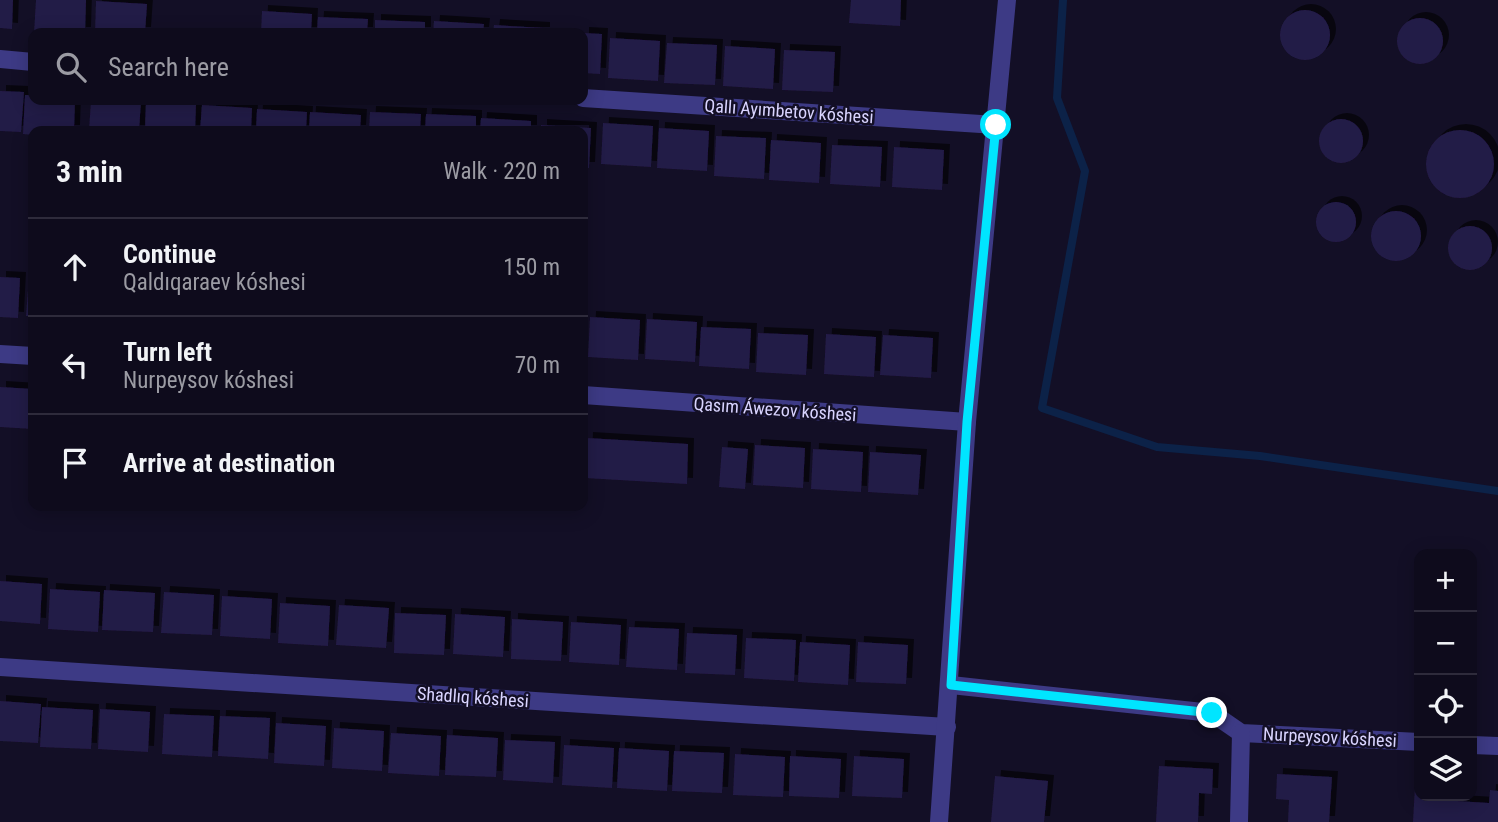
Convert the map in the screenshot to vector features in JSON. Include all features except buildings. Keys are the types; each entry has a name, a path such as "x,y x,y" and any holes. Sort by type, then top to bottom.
{"street":[{"path":"939,822 951,685 967,422 1007,0"},
{"path":"0,60 28,62"},
{"name":"Qallı Ayımbetov kóshesi","path":"588,98 996,125"},
{"path":"0,354 28,356"},
{"name":"Qasım Áwezov kóshesi","path":"588,395 967,422"},
{"name":"Shadlıq kóshesi","path":"0,667 947,727"},
{"name":"Nurpeysov kóshesi","path":"951,685 1212,713 1241,733 1414,742"},
{"name":"Nurpeysov kóshesi","path":"1239,822 1241,733"},
{"path":"1477,745 1498,747"}],"waterway":[{"path":"1063,0 1057,98 1085,171 1042,408 1157,447 1260,456 1498,491"}],"route":[{"path":"996,125 967,422 951,685 1212,713"}]}
